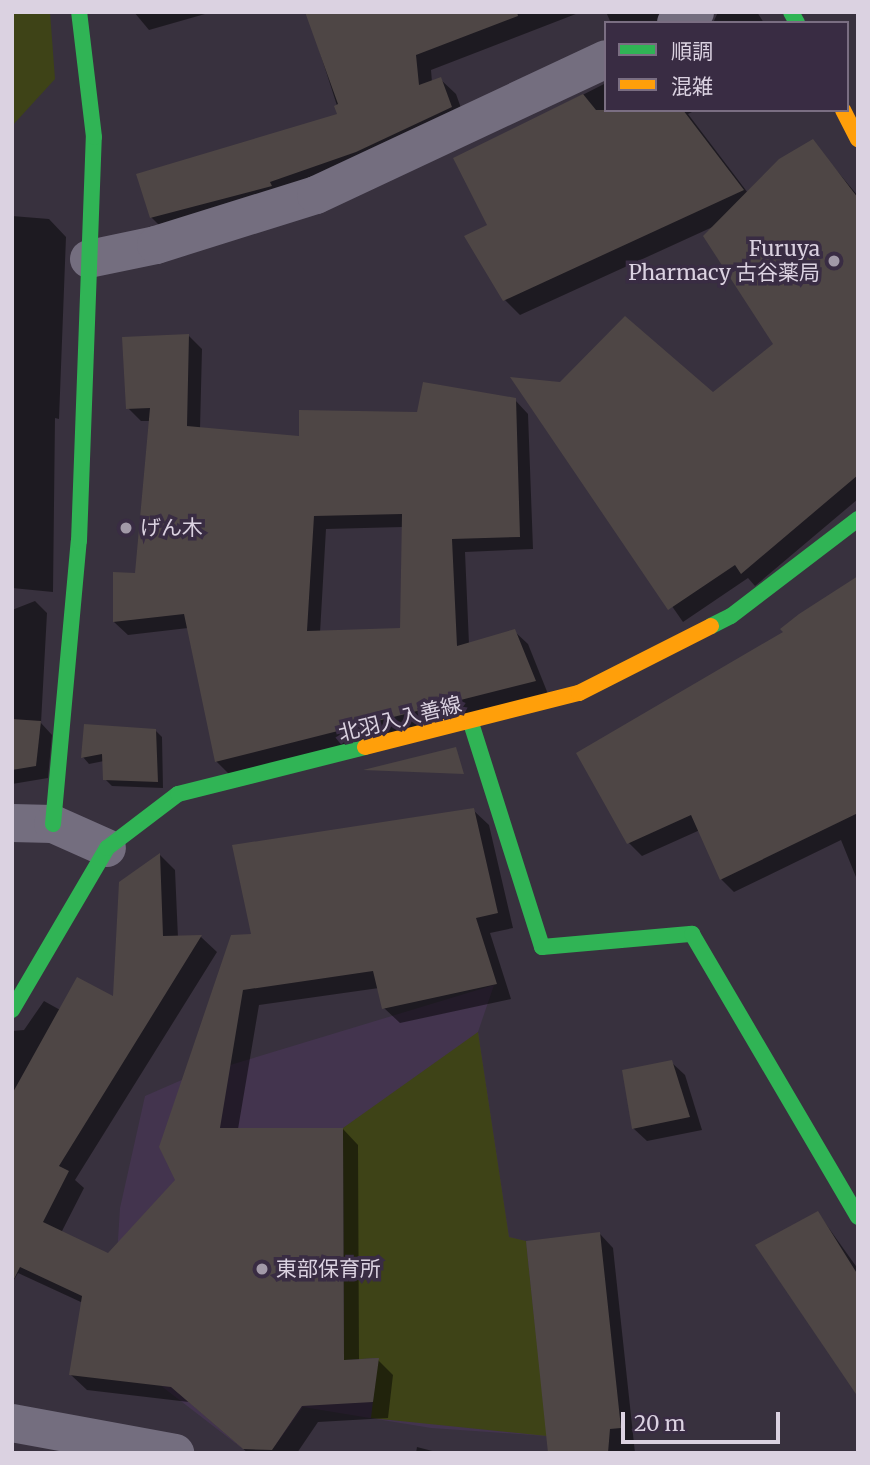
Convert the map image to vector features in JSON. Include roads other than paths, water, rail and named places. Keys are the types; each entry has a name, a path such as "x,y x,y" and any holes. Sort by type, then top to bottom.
{"street":[{"path":"53,824 79,541 93,137 79,12"},
{"path":"679,21 695,12"},
{"path":"89,259 156,245 316,195 604,60"},
{"path":"844,112 858,139"},
{"name":"北羽入入善線","path":"12,1010 107,848 178,794 471,723 579,693 731,616 858,519"},
{"path":"471,723 542,947 692,934 858,1217"},
{"path":"12,823 53,824 107,848"},
{"path":"12,1423 86,1433 175,1453"}],"place":[{"name":"Furuya Pharmacy 古谷薬局","path":"834,261"},
{"name":"げん木","path":"126,528"},
{"name":"東部保育所","path":"262,1269"}]}
